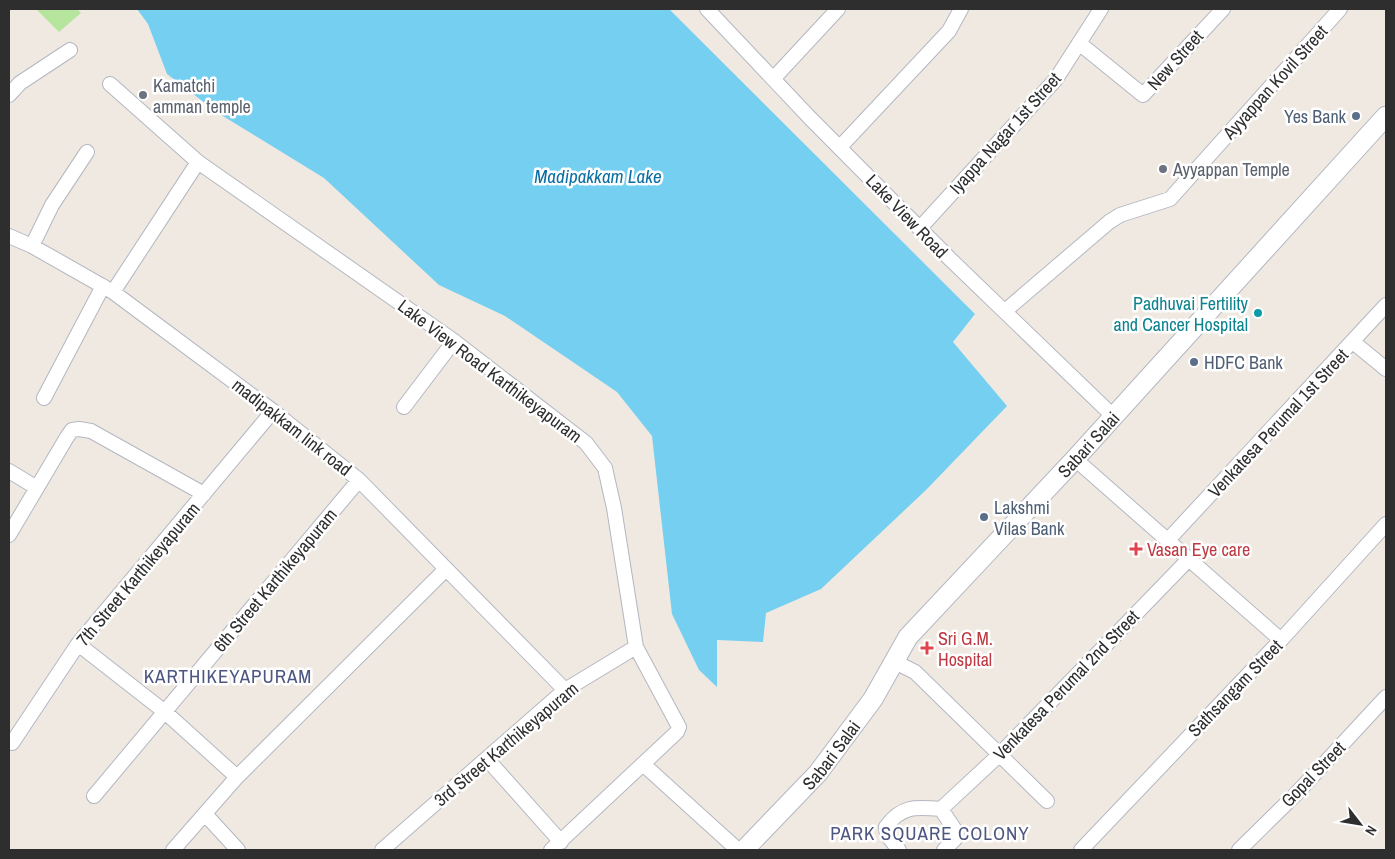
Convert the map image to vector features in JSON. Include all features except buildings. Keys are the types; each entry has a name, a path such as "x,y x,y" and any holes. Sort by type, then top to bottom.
{"main road":[{"name":"Sabari Salai","path":"744,850 818,773 873,699 908,637 1075,459 1386,116"}],"street":[{"path":"773,79 838,9"},
{"path":"840,147 949,31 961,9"},
{"name":"Iyappa Nagar 1st Street","path":"920,228 1056,80 1102,9"},
{"name":"New Street","path":"1079,44 1143,95 1223,9"},
{"name":"Ayyappan Kovil Street","path":"1005,310 1108,222 1120,214 1170,199 1340,9"},
{"name":"Lake View Road","path":"714,11 773,79 950,259 1113,416"},
{"path":"9,95 20,83 70,50"},
{"name":"Lake View Road Karthikeyapuram","path":"110,84 198,162 454,341 586,443 598,456 605,468 614,508 636,648 679,725 677,732 643,764"},
{"path":"32,246 52,205 87,152"},
{"path":"44,398 108,289 198,162"},
{"path":"9,236 32,246 108,289"},
{"name":"madipakkam link road","path":"108,289 273,411 359,480 565,690"},
{"name":"Venkatesa Perumal 1st Street","path":"1168,540 1386,305"},
{"path":"404,407 454,341"},
{"path":"1353,342 1386,369"},
{"name":"7th Street Karthikeyapuram","path":"12,743 78,644 273,411"},
{"path":"9,534 72,430 79,428 91,431 204,494"},
{"path":"1075,459 1281,640"},
{"path":"9,471 38,488"},
{"name":"6th Street Karthikeyapuram","path":"94,796 359,480"},
{"name":"Sathsangam Street","path":"1080,850 1385,529"},
{"name":"Venkatesa Perumal 2nd Street","path":"942,809 998,756 1189,559"},
{"path":"173,850 237,778 446,569"},
{"path":"78,644 165,712 237,778"},
{"name":"3rd Street Karthikeyapuram","path":"382,850 565,690 636,648"},
{"path":"895,662 915,672 998,756 1047,801"},
{"name":"Gopal Street","path":"1239,850 1386,697"},
{"path":"487,759 556,846 643,764 738,850"},
{"path":"899,850 887,835 886,827 891,820 914,806 942,809 957,833 955,839 944,850"},
{"path":"205,814 238,850"}],"green space":[{"path":"36,9 77,9 81,13 59,32"}],"water":[{"name":"Madipakkam Lake","path":"137,9 669,9 975,314 953,342 1007,406 926,490 821,589 766,613 763,642 717,640 717,687 699,670 672,614 652,436 617,392 505,316 439,285 324,178 218,113 167,74 148,24"}],"place":[{"name":"Kamatchi amman temple","path":"143,95"},
{"name":"Yes Bank","path":"1356,116"},
{"name":"Ayyappan Temple","path":"1163,169"},
{"name":"Padhuvai Fertility and Cancer Hospital","path":"1258,313"},
{"name":"HDFC Bank","path":"1194,362"},
{"name":"Lakshmi Vilas Bank","path":"984,517"},
{"name":"Vasan Eye care","path":"1136,549"},
{"name":"Sri G.M. Hospital","path":"927,648"}],"district":[{"name":"KARTHIKEYAPURAM","path":"228,676"},
{"name":"PARK SQUARE COLONY","path":"930,833"}]}
